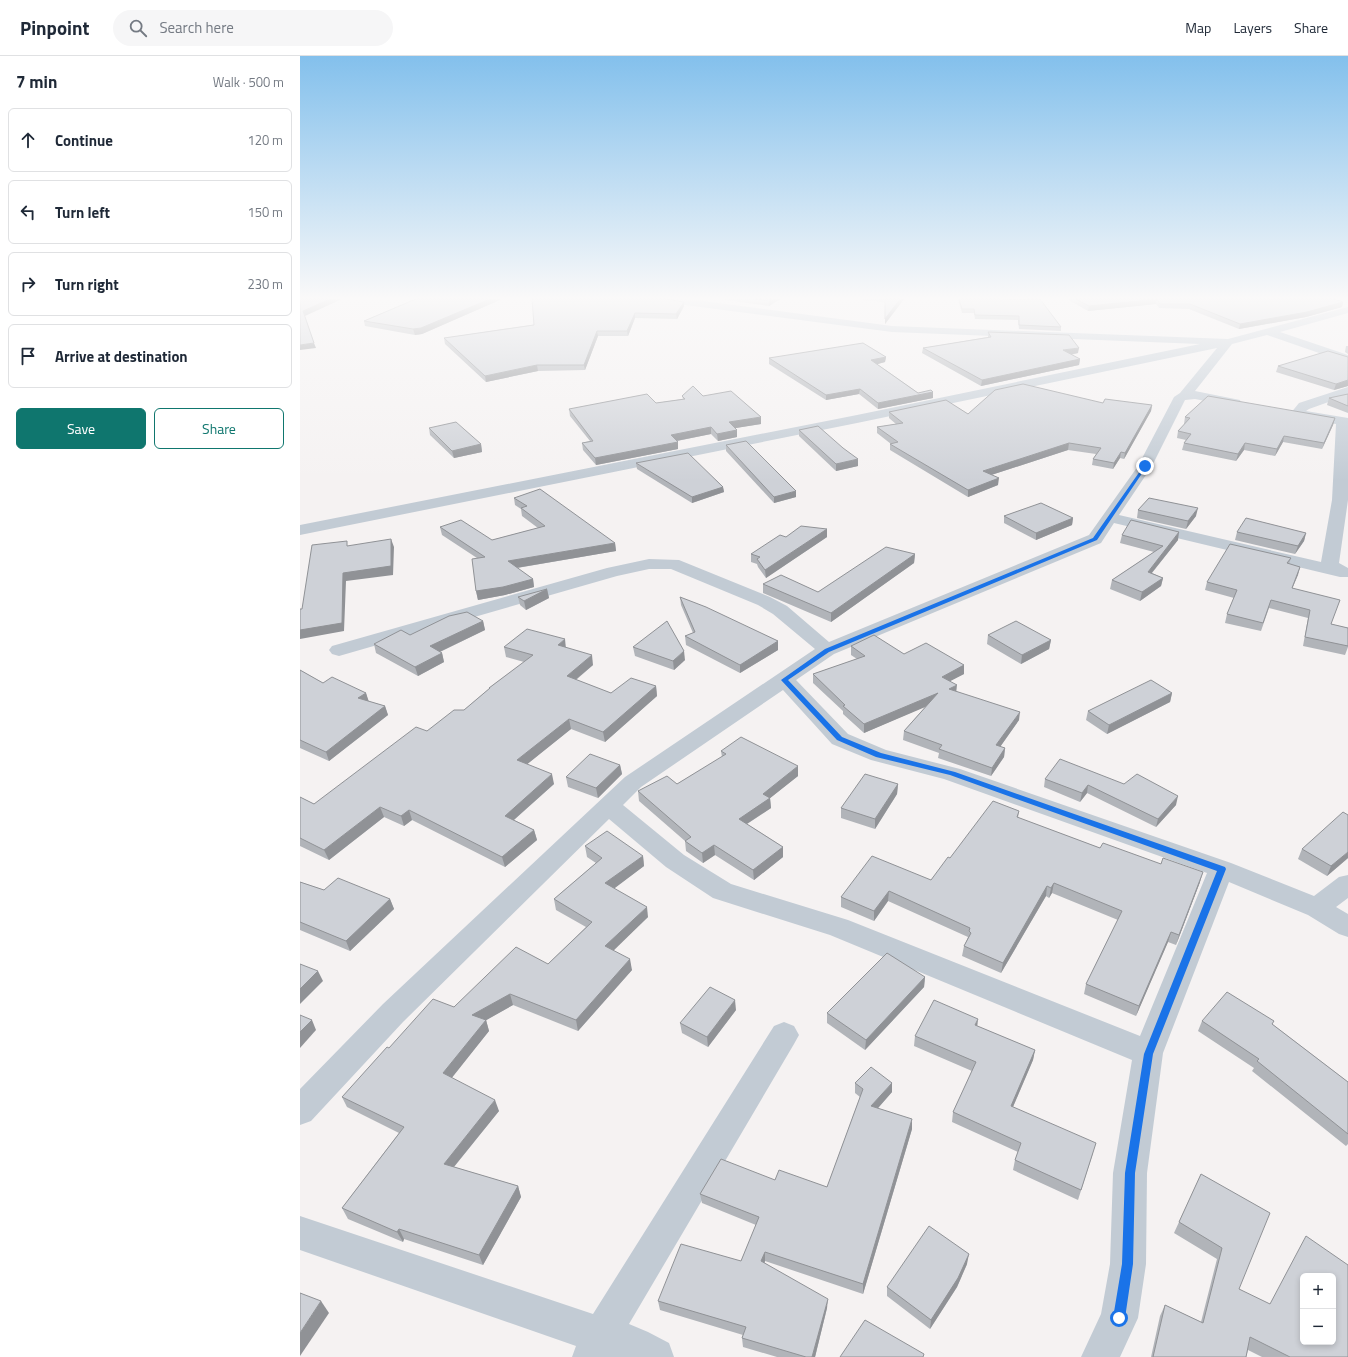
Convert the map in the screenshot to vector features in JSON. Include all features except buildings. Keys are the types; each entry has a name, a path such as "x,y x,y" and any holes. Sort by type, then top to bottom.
{"street":[{"path":"300,530 1142,360"},
{"path":"300,1111 393,1013 633,782 827,650 1095,539 1111,518 1145,466 1177,401 1180,397 1185,395 1214,360"},
{"path":"1297,414 1304,406 1348,391"},
{"path":"1185,395 1254,406"},
{"path":"1275,410 1345,422 1340,500 1330,562 1333,568 1344,573"},
{"path":"1111,518 1344,573"},
{"path":"338,650 613,572 649,564 672,564 764,601 780,610 827,650"},
{"path":"784,680 840,739 879,755 952,774 1222,869 1317,908 1348,927"},
{"path":"608,806 675,861 722,891 839,927 947,970 1148,1054"},
{"path":"1100,1357 1119,1318 1128,1264 1130,1173 1148,1054 1222,869"},
{"path":"1317,908 1348,884"},
{"path":"596,1346 784,1035"},
{"path":"300,1233 596,1346 635,1346 655,1357"}],"route":[{"path":"1119,1318 1128,1264 1130,1173 1148,1054 1222,869 952,774 879,755 840,739 784,680 827,650 1095,539 1111,518 1145,466"}]}
